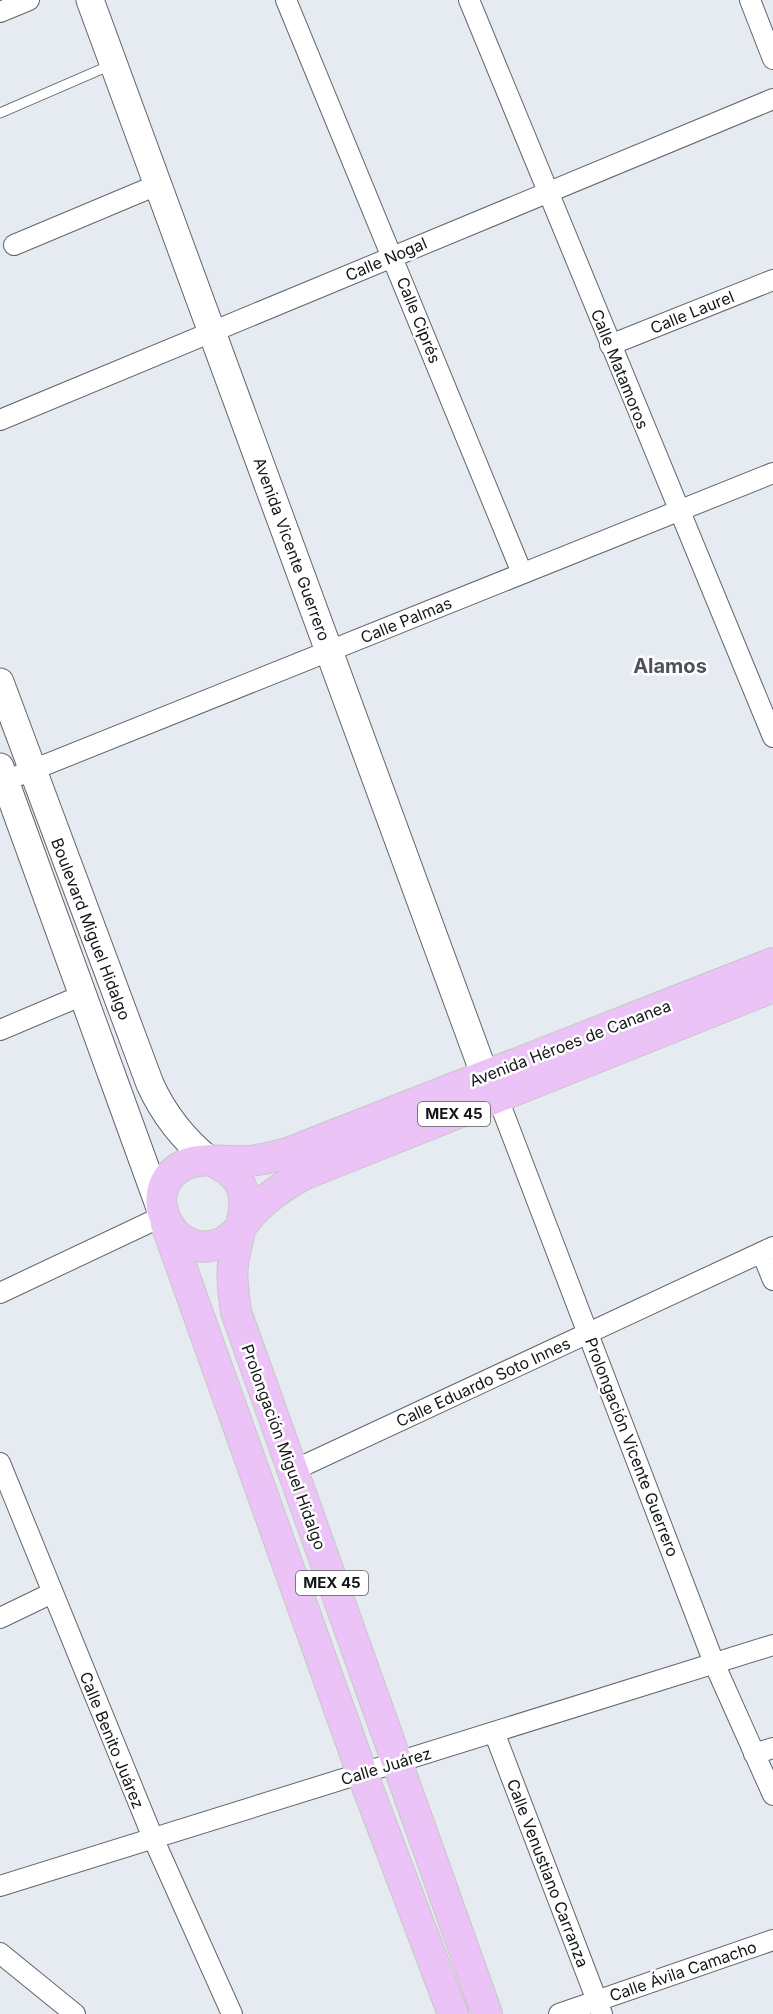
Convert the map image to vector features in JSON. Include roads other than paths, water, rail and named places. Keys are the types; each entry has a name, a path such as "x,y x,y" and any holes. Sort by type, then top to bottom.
{"main road":[{"name":"Avenida Héroes de Cananea","path":"773,963 491,1086 303,1175 270,1196 234,1235 222,1243 200,1246 180,1239 169,1229 163,1216 161,1202 164,1188 171,1176 188,1164 209,1160 249,1161 288,1153 491,1086 773,987"},
{"name":"Prolongación Miguel Hidalgo","path":"209,1160 227,1169 240,1184 246,1210 233,1267 236,1312 487,2014"},
{"name":"MEX 45","path":"163,1216 362,1773 453,2014"}],"street":[{"path":"0,12 29,0"},
{"name":"Avenida Vicente Guerrero","path":"90,0 491,1086"},
{"name":"Calle Ciprés","path":"286,0 522,573"},
{"name":"Calle Matamoros","path":"470,0 678,511 773,737"},
{"path":"750,0 773,59"},
{"name":"Calle Nogal","path":"0,420 773,99"},
{"path":"14,245 157,184"},
{"name":"Calle Laurel","path":"610,345 773,280"},
{"name":"Calle Palmas","path":"2,777 32,770 773,473"},
{"name":"Boulevard Miguel Hidalgo","path":"0,682 150,1084 158,1102 180,1134 209,1160"},
{"name":"Boulevard Miguel Hidalgo","path":"2,777 163,1216"},
{"path":"0,1030 83,995"},
{"path":"119,1097 150,1084"},
{"name":"Prolongación Vicente Guerrero","path":"491,1086 714,1663 764,1751 773,1796"},
{"path":"0,1293 163,1216"},
{"path":"767,1250 773,1280"},
{"name":"Calle Eduardo Soto Innes","path":"292,1471 767,1250"},
{"name":"Calle Benito Juárez","path":"0,1463 153,1838 232,2014"},
{"path":"0,1618 52,1593"},
{"name":"Calle Juárez","path":"0,1886 773,1645"},
{"name":"Calle Venustiano Carranza","path":"494,1732 599,2008"},
{"name":"Calle Ávila Camacho","path":"559,2014 599,2008 773,1940"},
{"path":"0,1953 75,2014"}],"lane":[{"path":"0,113 113,64"}],"district":[{"name":"Alamos","path":"670,666"}]}
